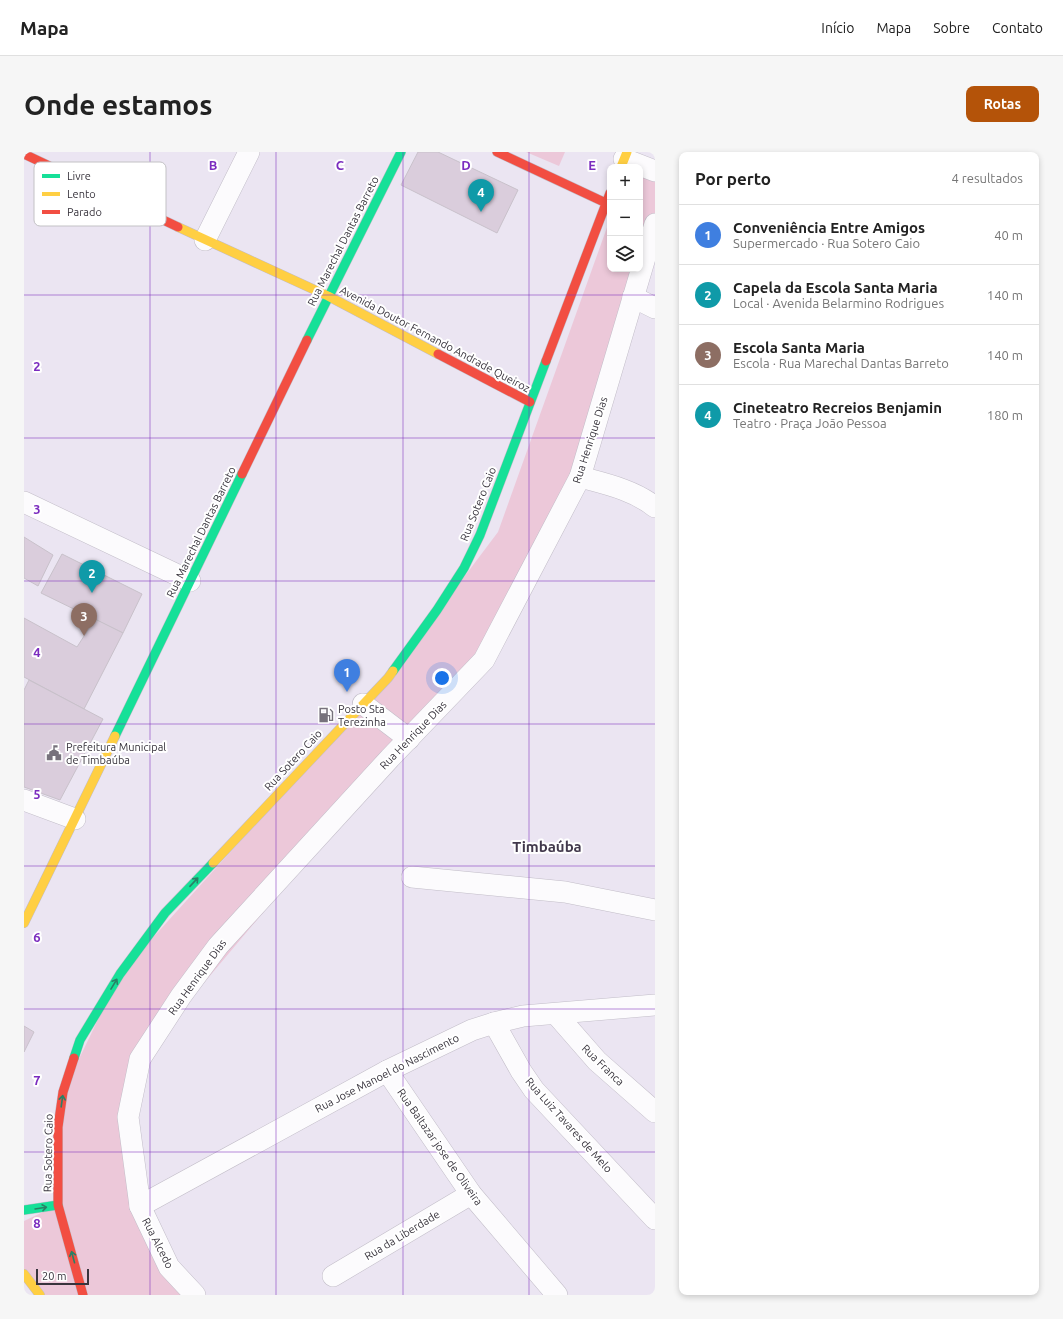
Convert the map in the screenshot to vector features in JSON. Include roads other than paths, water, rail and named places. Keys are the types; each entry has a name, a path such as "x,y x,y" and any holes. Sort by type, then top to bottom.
{"street":[{"path":"205,240 249,152"},
{"name":"Rua Marechal Dantas Barreto","path":"24,923 328,296 401,152"},
{"path":"497,152 606,203"},
{"name":"Avenida Doutor Fernando Andrade Queiroz","path":"24,154 41,162"},
{"path":"624,159 655,170"},
{"name":"Rua Sotero Caio","path":"83,1295 58,1205 58,1127 63,1092 80,1040 120,974 165,913 388,678 437,610 464,568 480,535 607,200"},
{"name":"Avenida Doutor Fernando Andrade Queiroz","path":"166,221 328,296 530,402"},
{"name":"Rua Henrique Dias","path":"140,1206 128,1117 140,1059 181,996 218,946 484,660 580,477 655,224"},
{"path":"633,297 655,308"},
{"path":"580,477 636,495 655,507"},
{"path":"24,502 190,581"},
{"path":"363,704 409,739"},
{"path":"24,800 75,820"},
{"path":"412,877 565,892 655,910"},
{"name":"Rua Jose Manoel do Nascimento","path":"140,1206 387,1071 472,1030 523,1016 651,1011"},
{"name":"Rua Franca","path":"556,1014 597,1061 655,1112"},
{"name":"Rua Luiz Tavares de Melo","path":"494,1023 514,1059 534,1090 655,1219"},
{"name":"Rua Baltazar jose de Oliveira","path":"387,1071 471,1194 557,1295"},
{"name":"Rua da Liberdade","path":"332,1276 471,1194"},
{"path":"24,1210 58,1205"},
{"name":"Rua Alcedo","path":"140,1206 169,1267 195,1295"},
{"path":"24,1274 40,1295"}],"place":[{"name":"Cineteatro Recreios Benjamin","path":"481,212"},
{"name":"Capela da Escola Santa Maria","path":"92,593"},
{"name":"Escola Santa Maria","path":"84,636"},
{"name":"Conveniência Entre Amigos","path":"347,692"},
{"name":"Posto Sta Terezinha","path":"326,715"},
{"name":"Prefeitura Municipal de Timbaúba","path":"54,753"}],"district":[{"name":"Timbaúba","path":"547,846"}]}
